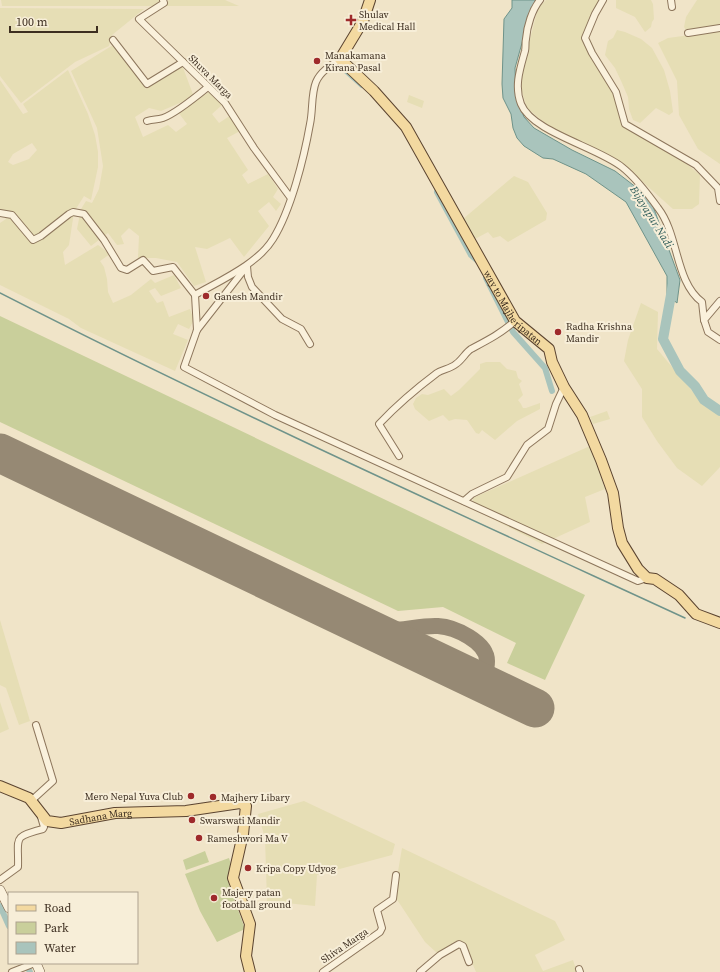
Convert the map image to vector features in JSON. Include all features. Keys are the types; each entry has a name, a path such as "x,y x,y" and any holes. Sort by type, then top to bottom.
{"main road":[{"path":"340,59 363,21 370,0"},
{"name":"way to Majheripatan","path":"340,59 374,90 406,127 516,322 549,349 552,362 564,387 582,414 601,460 613,493 618,528 622,543 638,569 647,578 654,579 679,595 696,614 720,623"},
{"name":"Sadhana Marg","path":"0,786 31,801 47,821 61,823 115,813 186,811 240,803 246,806 243,834 233,878 250,924 246,956 250,972"}],"street":[{"path":"540,0 528,28 525,50 519,69 518,87 521,105 531,118 552,132 592,149 617,164 640,185 660,210 672,232 687,282 693,296 702,302 704,320 708,332 720,340"},
{"path":"603,0 595,14 585,38 592,53 616,92 625,124 696,166 718,188 720,200"},
{"path":"671,0 672,7"},
{"name":"Shuva Marga","path":"164,1 139,19 225,103 254,148 290,197"},
{"path":"688,33 720,28"},
{"path":"113,40 147,84 182,62"},
{"path":"340,59 327,68 316,82 310,124 288,209 273,240 247,266 197,330 184,364 186,368 275,415 464,502 638,581 647,578"},
{"path":"147,122 154,118 162,119 197,97 208,87"},
{"path":"0,213 12,215 33,240 41,236 72,212 84,214 104,240 121,268 127,270 143,260 153,271 173,267 194,294 197,330"},
{"path":"194,294 247,266"},
{"path":"247,266 248,277 252,287 282,318 301,329 310,344"},
{"path":"704,320 720,302"},
{"path":"399,456 379,424 406,398 437,373 452,367 463,359 469,350 497,336 516,322"},
{"path":"464,502 472,494 507,477 527,445 548,429 556,404 564,387"},
{"path":"31,801 53,781 36,725"},
{"path":"0,880 18,867 17,842 19,838 27,832 43,829 44,826 40,813"},
{"name":"Shiva Marga","path":"322,972 380,932 382,928 377,910 393,899 396,875"},
{"path":"0,890 8,906"},
{"path":"420,972 440,955 459,944 462,946 469,962"},
{"path":"12,972 32,964"}],"shaded area":[{"path":"1,0 161,0 153,6 2,6"},
{"path":"169,0 225,0 239,6 161,6"},
{"path":"546,0 601,0 582,40 615,95 620,121 625,126 683,161 700,175 699,204 692,209 673,209 625,166 605,153 551,128 527,108 519,82 538,8"},
{"path":"616,0 651,0 653,4 654,19 651,27 645,32 635,17 616,8"},
{"path":"697,0 720,0 720,26 687,32 684,27 686,17"},
{"path":"0,8 144,9 112,35 109,46 75,62 21,103 0,76"},
{"path":"617,30 641,39 652,48 664,70 670,91 673,112 669,115 656,108 640,123 633,120 629,109 628,97 622,83 615,68 605,55 608,41 613,38"},
{"path":"720,31 720,164 698,149 679,115 677,81 658,43 668,38"},
{"path":"113,45 146,89 182,65 194,97 161,111 149,108 135,117 143,137 168,125 176,132 187,124 178,112 209,92 222,105 212,114 219,123 231,115 242,130 227,138 248,170 242,175 248,184 268,174 278,189 273,197 281,204 276,211 269,202 258,211 269,226 244,257 230,238 207,249 195,247 206,282 194,286 177,262 156,258 138,258 139,236 129,228 121,236 124,244 117,245 108,233 91,246 77,229 81,209 86,201 92,203 99,189 103,166 97,128 71,71"},
{"path":"68,70 88,114 95,135 98,152 98,167 91,200 84,196 74,212 69,245 63,252 65,265 98,245 110,254 100,261 104,267 108,292 113,303 131,295 151,279 155,283 174,275 181,288 161,296 155,288 149,291 157,303 163,301 169,317 190,309 194,320 189,329 178,324 173,334 188,340 175,371 81,328 69,319 0,285 0,223 6,219 3,215 0,217 0,80 23,114 28,112 23,104","holes":["32,143 37,150 29,159 13,165 8,162 13,154"]},
{"path":"409,95 424,101 422,108 407,102"},
{"path":"514,176 528,182 547,213 546,220 508,242 500,236 493,238 488,232 475,239 471,238 463,219"},
{"path":"641,303 658,312 657,349 703,404 720,415 720,467 702,486 677,468 657,441 642,417 642,389 624,361 628,340"},
{"path":"486,362 500,362 507,369 516,371 518,378 522,381 519,384 523,395 518,400 523,408 540,403 540,409 517,421 495,440 482,430 479,434 476,433 467,420 455,419 449,421 443,415 429,421 415,409 413,404 416,398 422,394 428,395 444,389 451,396 480,369 480,364"},
{"path":"607,411 610,419 593,424 590,417"},
{"path":"590,446 605,489 585,497 590,522 542,544 473,509 473,498"},
{"path":"0,620 30,721 19,725 6,688 0,685"},
{"path":"0,702 9,729 0,733"},
{"path":"304,801 395,844 392,855 317,875 315,906 267,901 265,838 258,814"},
{"path":"402,848 555,921 565,940 535,955 543,971 573,960 577,972 476,972 463,942 458,940 437,953 425,942 394,895"}],"green space":[{"path":"0,316 585,595 545,680 507,663 516,643 443,607 398,611 0,422"},
{"path":"205,851 209,862 186,870 183,860"},
{"name":"Majery patan football ground","path":"229,858 232,868 229,885 245,929 217,942 200,911 185,874"}],"water":[{"path":"512,0 538,0 527,25 515,68 516,96 524,117 534,128 572,150 615,171 650,198 680,280 677,303 667,295 667,276 626,202 586,174 553,159 543,158 524,146 517,138 513,128 511,114 503,98 502,84 504,19 512,8"}],"waterway":[{"path":"342,67 362,85"},
{"path":"437,192 471,255 479,262"},
{"path":"486,278 513,332 545,368 552,391"},
{"name":"Bijayapur Nadi","path":"673,284 663,339 680,371 695,386 704,400 720,411"},
{"path":"0,293 255,418 685,618"},
{"path":"0,906 8,924"}],"taxiway":[{"path":"360,624 377,630 395,630 431,626 453,629 469,637 482,648 486,654 487,664 485,672 478,680 470,684 463,684 450,678 428,657"}],"runway":[{"path":"0,453 535,708"}],"place":[{"name":"Shulav Medical Hall","path":"351,20"},
{"name":"Manakamana Kirana Pasal","path":"317,61"},
{"name":"Ganesh Mandir","path":"206,296"},
{"name":"Radha Krishna Mandir","path":"558,332"},
{"name":"Mero Nepal Yuva Club","path":"191,796"},
{"name":"Majhery Libary","path":"213,797"},
{"name":"Swarswati Mandir","path":"192,820"},
{"name":"Rameshwori Ma V","path":"199,838"},
{"name":"Kripa Copy Udyog","path":"248,868"},
{"name":"Majery patan football ground","path":"214,898"}]}
